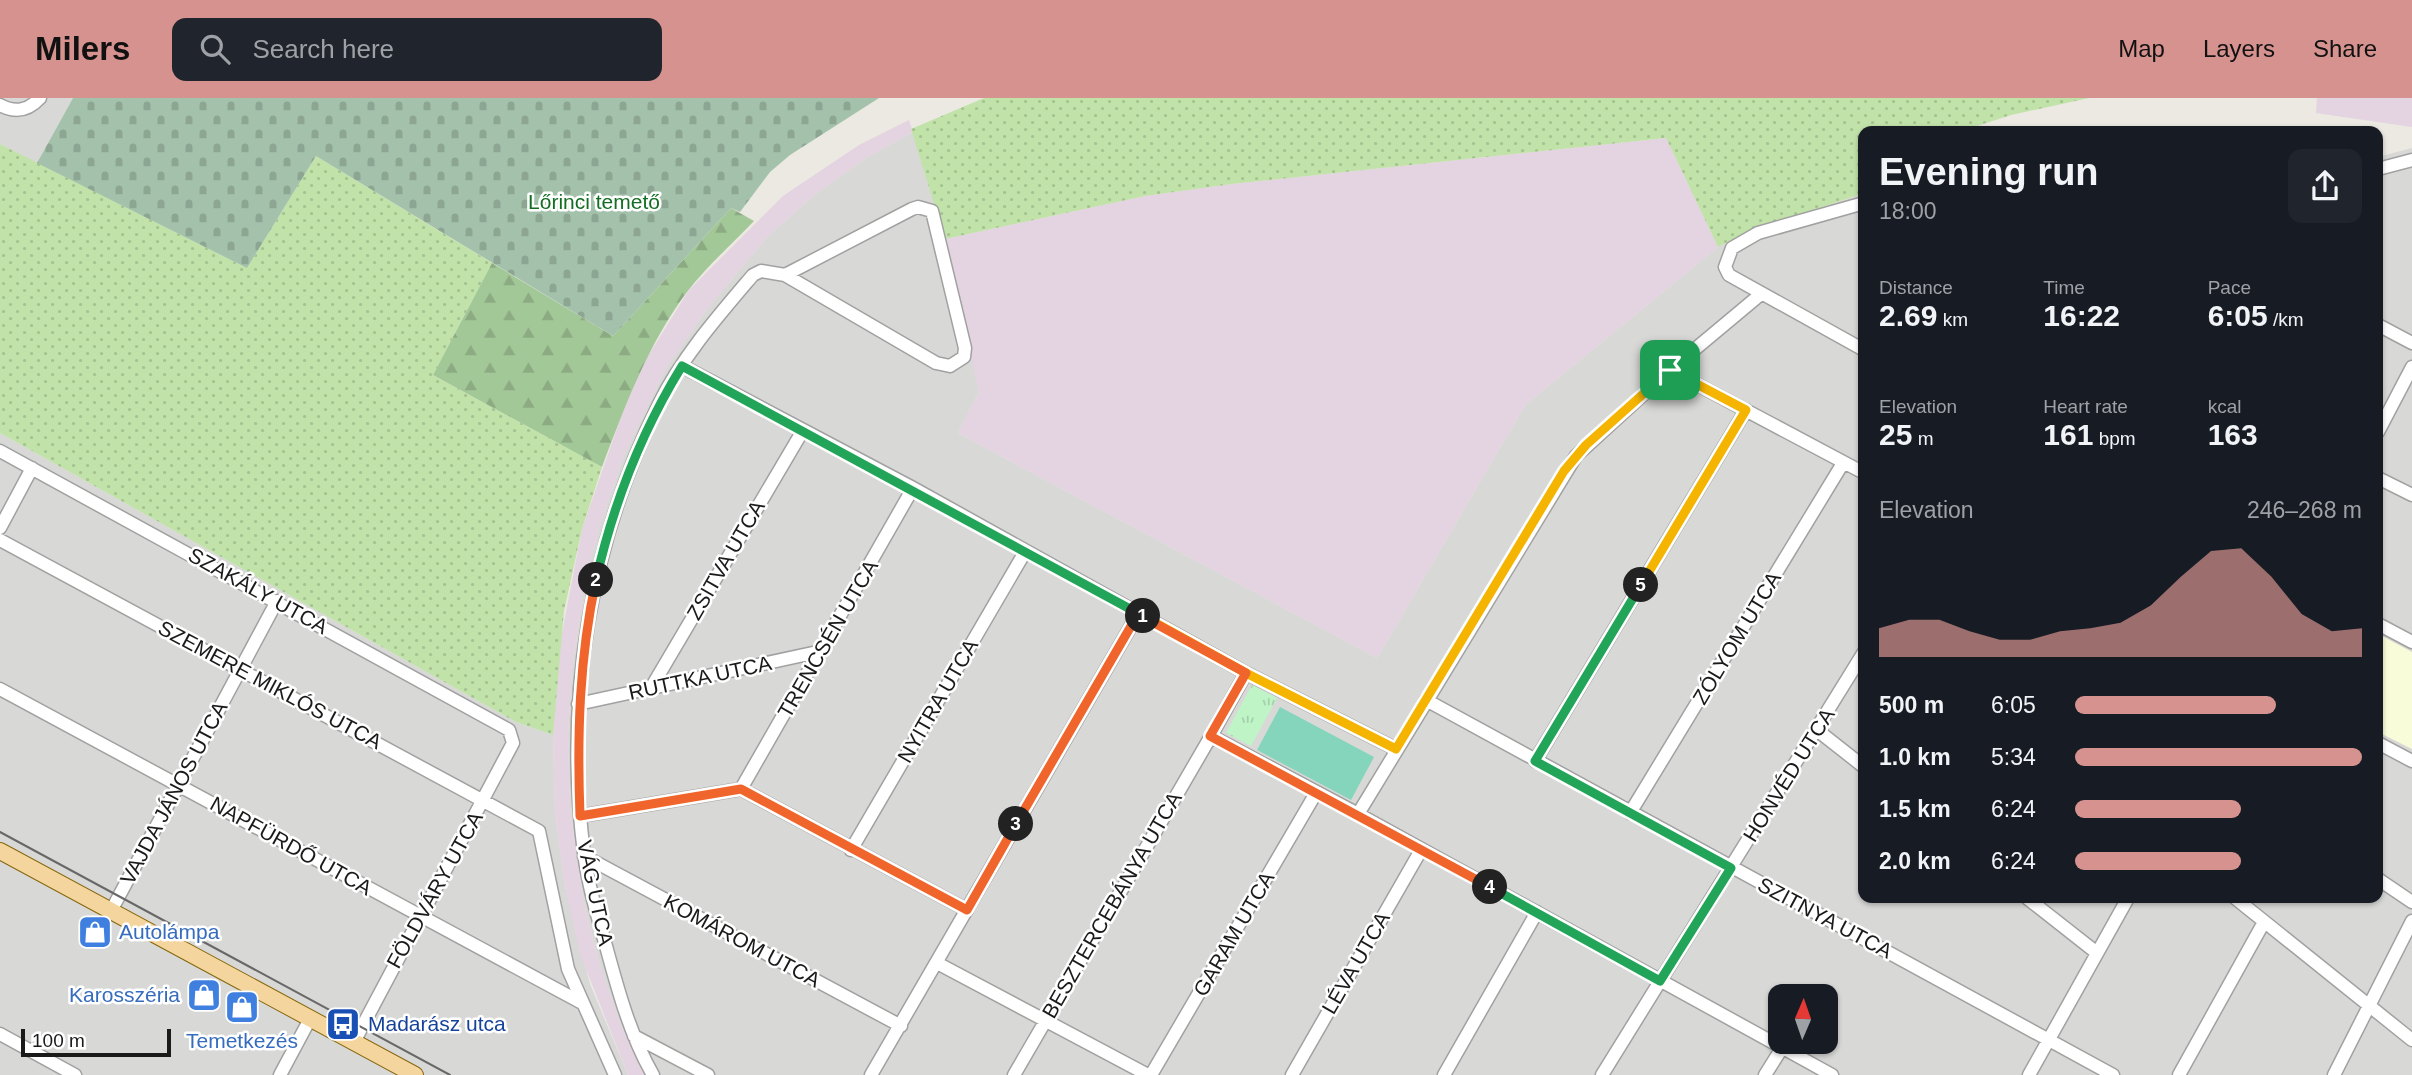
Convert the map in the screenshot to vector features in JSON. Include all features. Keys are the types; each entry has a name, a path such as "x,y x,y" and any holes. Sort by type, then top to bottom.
{"main road":[{"path":"0,851 415,1075"}],"street":[{"path":"5,104 22,109 40,98"},
{"path":"2383,168 2412,160"},
{"path":"1858,205 1758,233 1732,248 1725,267 1729,275 1858,347"},
{"path":"927,208 932,211 965,348 964,357 950,366 936,363 785,275 912,209 927,208"},
{"name":"VÁG UTCA","path":"653,1075 620,999 584,856 580,816 578,704 586,627 618,503 660,402 682,366 753,275 761,271 785,275"},
{"path":"1358,814 1564,471 1586,445 1761,294"},
{"path":"2383,328 2412,343"},
{"path":"682,366 802,432 913,488 1246,673 1396,749"},
{"path":"2383,422 2412,367"},
{"path":"1670,370 1858,470"},
{"path":"1535,761 1746,410"},
{"name":"ZSITVA UTCA","path":"651,688 802,432"},
{"name":"SZAKÁLY UTCA","path":"0,451 509,730 513,737"},
{"name":"ZÓLYOM UTCA","path":"1630,813 1843,463"},
{"path":"0,528 32,468"},
{"path":"2383,480 2412,495"},
{"name":"TRENCSÉN UTCA","path":"741,789 822,652 913,488"},
{"name":"SZEMERE MIKLÓS UTCA","path":"0,540 540,831"},
{"name":"NYITRA UTCA","path":"851,850 1025,552"},
{"name":"VAJDA JÁNOS UTCA","path":"111,911 277,601"},
{"path":"871,1075 1138,614"},
{"path":"2383,627 2412,642"},
{"name":"RUTTKA UTCA","path":"578,704 822,652"},
{"name":"HONVÉD UTCA","path":"1602,1075 1858,662"},
{"name":"BESZTERCEBÁNYA UTCA","path":"1014,1075 1246,673"},
{"name":"NAPFÜRDŐ UTCA","path":"0,689 582,1003"},
{"name":"SZITNYA UTCA","path":"1426,700 2113,1075"},
{"path":"1818,730 1858,762"},
{"path":"1210,736 1358,814 1768,1040"},
{"name":"FÖLDVÁRY UTCA","path":"354,1042 419,917 485,800 513,743 513,737"},
{"path":"2383,746 2412,761"},
{"path":"580,816 741,789 967,910"},
{"name":"GARAM UTCA","path":"1150,1075 1316,793"},
{"name":"VÁG UTCA","path":"540,831 565,955 582,1003 615,1075"},
{"name":"LÉVA UTCA","path":"1292,1075 1421,850"},
{"name":"KOMÁROM UTCA","path":"584,856 901,1026"},
{"path":"2383,882 2412,902"},
{"path":"2033,903 2096,953"},
{"path":"2029,1075 2125,903"},
{"path":"2241,903 2412,1040"},
{"path":"1444,1075 1537,912"},
{"path":"2334,1075 2412,921"},
{"path":"2179,1075 2264,922"},
{"path":"937,963 1150,1075"},
{"path":"280,1075 310,1018"},
{"path":"0,1034 75,1075"},
{"path":"634,1036 708,1075"},
{"path":"1765,1075 1778,1054"},
{"path":"1793,1054 1832,1075"}],"shaded area":[{"path":"0,98 73,98 37,163 0,144"},
{"path":"2317,98 2412,98 2412,127 2316,113"},
{"path":"909,120 913,132 869,156 818,192 768,236 710,305 667,366 624,455 600,525 585,580 572,670 568,734 570,807 583,899 599,963 621,1025 644,1075 628,1075 580,954 565,887 555,812 553,735 559,649 582,529 621,417 643,364 689,290 783,196 859,145"},
{"path":"913,132 937,210 971,347 979,392 958,433 1377,658 1525,405 1718,247 1750,231 1858,195 1858,903 2383,903 2383,156 2412,148 2412,1075 644,1075 621,1025 599,963 583,899 570,807 568,734 572,670 585,580 624,455 667,366 710,305 768,236 818,192 869,156"},
{"path":"1666,138 1718,247 1525,405 1377,658 958,433 979,392 945,239 1145,196 1232,184"},
{"path":"0,433 516,722 553,735 555,812 565,887 590,984 628,1075 0,1075"},
{"path":"2383,637 2412,652 2412,749 2383,734"}],"green space":[{"name":"Lőrinci temető","path":"73,98 879,98 790,155 770,172 740,212 731,208 613,336 316,156 247,268 37,163"},
{"path":"984,98 2089,98 2011,115 1977,126 1858,126 1858,195 1750,231 1718,247 1666,138 1232,184 1145,196 945,239 911,129"},
{"path":"0,144 247,268 316,156 492,263 433,375 602,467 582,529 564,611 553,735 516,722 0,433"},
{"path":"731,208 754,221 687,292 660,333 638,376 602,467 433,375 492,263 613,336"},
{"path":"1252,685 1277,698 1251,746 1226,733"},
{"path":"1280,707 1374,757 1351,800 1257,750"}],"tram line":[{"path":"0,832 450,1075"}],"place":[{"name":"Autolámpa","path":"95,932"},
{"name":"Karosszéria","path":"204,995"},
{"name":"Temetkezés","path":"242,1007"},
{"name":"Madarász utca","path":"343,1024"}],"route":[{"path":"1670,370 1586,445 1564,471 1396,749 1246,673 1138,614 1025,552 913,488 802,432 682,366 660,402 639,449 618,503 602,556 586,627 578,704 580,816 741,789 967,910 1138,614 1192,643 1246,673 1210,736 1358,814 1660,981 1731,868 1535,761 1746,410 1670,370"}]}
